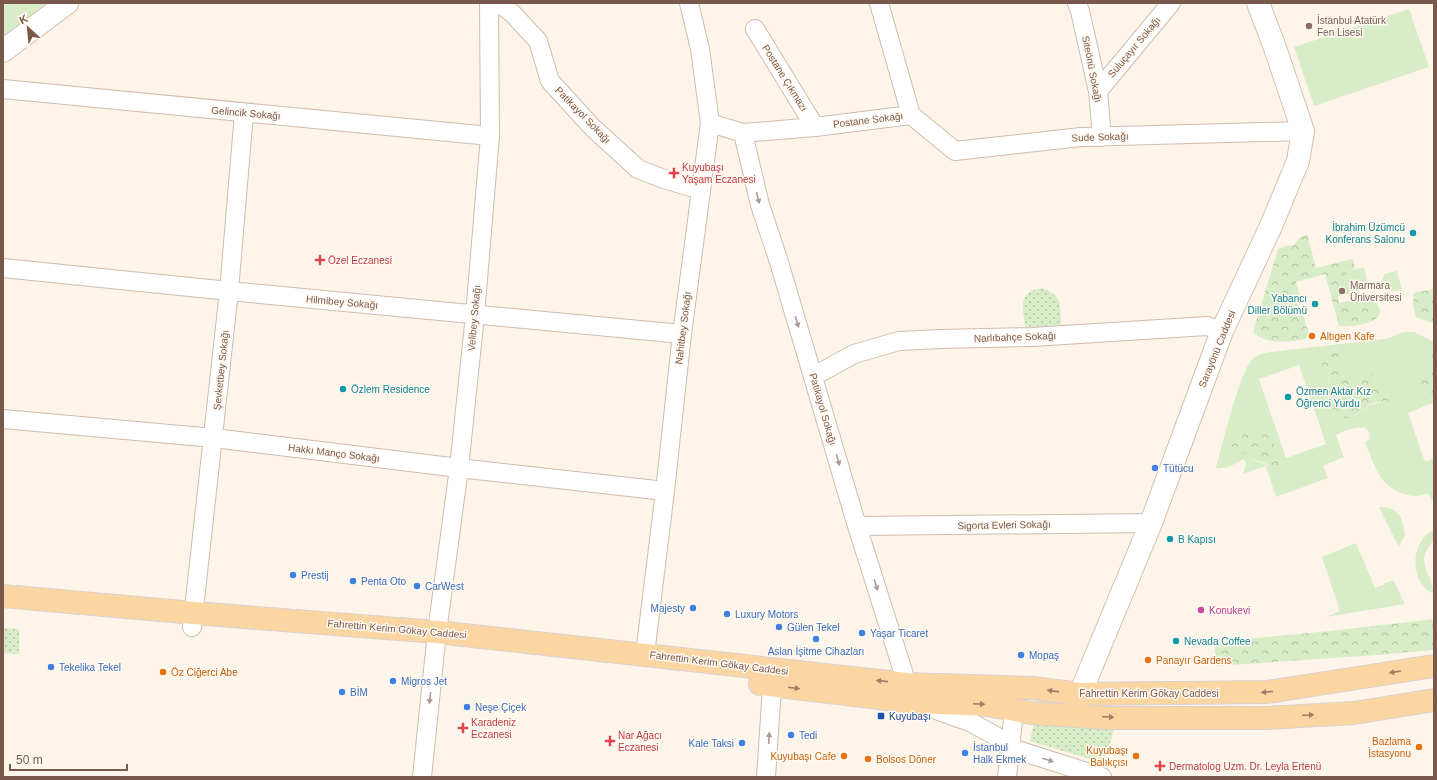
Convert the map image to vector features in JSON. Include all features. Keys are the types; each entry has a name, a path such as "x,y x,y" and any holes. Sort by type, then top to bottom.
{"main road":[{"name":"Fahrettin Kerim Gökay Caddesi","path":"3,596 193,620"},
{"name":"Fahrettin Kerim Gökay Caddesi","path":"3,610 193,620 645,654 773,677"},
{"name":"Fahrettin Kerim Gökay Caddesi","path":"436,638 543,657 773,677 910,693 1031,713 1108,718 1266,718 1354,713 1434,700"},
{"name":"Fahrettin Kerim Gökay Caddesi","path":"910,693 994,686 1032,688 1080,694 1267,692 1434,666"},
{"path":"994,686 1014,710"}],"street":[{"path":"3,51 67,3"},
{"name":"Velibey Sokağı","path":"422,777 436,638 459,468 490,136 489,3"},
{"name":"Patikayol Sokağı","path":"499,3 513,14 538,41 550,81 592,127 638,169 700,190"},
{"name":"Nahitbey Sokağı","path":"645,654 682,334 710,123 700,49 689,3"},
{"name":"Postane Sokağı","path":"710,123 743,133 815,127 911,115 879,3"},
{"name":"Siteönü Sokağı","path":"1076,3 1080,11 1098,91 1102,137"},
{"name":"Suluçayır Sokağı","path":"1098,91 1171,3"},
{"name":"Sarayönü Caddesi","path":"1080,694 1151,523 1222,332 1271,226 1298,162 1303,131 1258,3"},
{"name":"Postane Çıkmazı","path":"755,29 815,127"},
{"name":"Gelincik Sokağı","path":"3,89 490,136"},
{"name":"Şevketbey Sokağı","path":"193,620 229,291 244,113"},
{"name":"Sude Sokağı","path":"911,115 955,151 1081,137 1303,131"},
{"name":"Patikayol Sokağı","path":"743,133 760,205 814,376 857,526 910,693"},
{"name":"Hilmibey Sokağı","path":"3,268 474,315 682,334"},
{"name":"Narlıbahçe Sokağı","path":"814,376 854,354 899,341 941,338 1032,337 1207,326 1222,332"},
{"name":"Hakkı Manço Sokağı","path":"3,419 214,438 459,468 665,491"},
{"name":"Sigorta Evleri Sokağı","path":"857,526 1151,523"},
{"path":"766,777 773,677"},
{"path":"910,693 994,735 1011,748 1102,777"},
{"path":"1007,777 1014,710"}],"green space":[{"path":"3,3 54,3 3,42"},
{"path":"1409,9 1429,67 1314,106 1294,47"},
{"path":"1307,234 1316,268 1353,259 1355,269 1346,272 1352,293 1338,296 1339,303 1370,298 1378,306 1380,312 1378,317 1364,324 1355,326 1339,326 1325,274 1296,282 1301,301 1297,302 1301,314 1303,314 1309,334 1305,339 1279,342 1267,340 1254,334 1254,328 1278,249 1285,246 1294,245 1299,238"},
{"path":"1364,267 1369,289 1352,293 1346,272"},
{"path":"1397,271 1402,290 1391,291 1385,289 1382,280 1385,274"},
{"path":"1042,288 1054,294 1057,298 1060,307 1061,325 1025,327 1023,302 1025,297 1034,290"},
{"path":"1434,289 1434,324 1416,317 1413,304 1414,293"},
{"path":"1404,332 1414,332 1434,342 1434,351 1430,354 1432,365 1428,369 1429,400 1434,398 1434,402 1408,413 1425,462 1434,458 1434,499 1431,500 1428,493 1412,496 1401,493 1387,484 1378,472 1371,458 1365,442 1370,439 1369,432 1364,427 1336,435 1344,457 1323,466 1328,478 1276,497 1266,466 1243,474 1246,464 1244,459 1227,467 1216,468 1243,375 1255,357 1260,354 1270,352 1385,339","holes":["1332,347 1341,353 1342,373 1347,380 1357,382 1360,375 1366,368 1370,369 1377,385 1383,389 1384,402 1371,405 1353,417 1329,396 1330,386 1328,374","1299,365 1326,444 1286,458 1259,379","1273,442 1281,461 1271,466 1250,459 1247,453"]},
{"path":"1332,347 1341,353 1342,373 1347,380 1357,382 1360,375 1366,368 1371,369 1377,384 1390,389 1393,395 1391,401 1373,403 1356,415 1347,418 1338,414 1332,407 1330,401 1330,381 1323,370 1321,358 1325,351"},
{"path":"1434,351 1434,398 1429,400 1420,396 1417,390 1431,365 1430,354"},
{"path":"1246,428 1254,429 1266,434 1273,442 1281,461 1287,462 1288,467 1275,473 1268,465 1250,459 1247,453 1232,455 1227,454 1233,438"},
{"path":"1379,507 1396,511 1401,518 1405,535 1399,547"},
{"path":"1434,530 1434,539 1426,553 1424,563 1434,590 1434,594 1427,590 1417,574 1416,557 1418,548 1422,541 1427,534"},
{"path":"1356,543 1375,588 1393,580 1405,604 1326,617 1340,611 1322,557"},
{"path":"1434,619 1434,650 1215,666 1215,646 1225,641"},
{"path":"3,628 19,629 19,654 3,653"},
{"path":"1034,722 1115,726 1104,763 1030,741"}],"place":[{"name":"İstanbul Atatürk Fen Lisesi","path":"1309,26"},
{"name":"Kuyubaşı Yaşam Eczanesi","path":"674,173"},
{"name":"İbrahim Üzümcü Konferans Salonu","path":"1413,233"},
{"name":"Özel Eczanesi","path":"320,260"},
{"name":"Marmara Üniversitesi","path":"1342,291"},
{"name":"Yabancı Diller Bölümü","path":"1315,304"},
{"name":"Altıgen Kafe","path":"1312,336"},
{"name":"Özlem Residence","path":"343,389"},
{"name":"Özmen Aktar Kız Öğrenci Yurdu","path":"1288,397"},
{"name":"Tütücu","path":"1155,468"},
{"name":"B Kapısı","path":"1170,539"},
{"name":"Prestij","path":"293,575"},
{"name":"Penta Oto","path":"353,581"},
{"name":"CarWest","path":"417,586"},
{"name":"Majesty","path":"693,608"},
{"name":"Konukevi","path":"1201,610"},
{"name":"Luxury Motors","path":"727,614"},
{"name":"Gülen Tekel","path":"779,627"},
{"name":"Yaşar Ticaret","path":"862,633"},
{"name":"Aslan İşitme Cihazları","path":"816,639"},
{"name":"Nevada Coffee","path":"1176,641"},
{"name":"Mopaş","path":"1021,655"},
{"name":"Panayır Gardens","path":"1148,660"},
{"name":"Tekelika Tekel","path":"51,667"},
{"name":"Öz Ciğerci Abe","path":"163,672"},
{"name":"Migros Jet","path":"393,681"},
{"name":"BİM","path":"342,692"},
{"name":"Neşe Çiçek","path":"467,707"},
{"name":"Kuyubaşı","path":"881,716"},
{"name":"Karadeniz Eczanesi","path":"463,728"},
{"name":"Tedi","path":"791,735"},
{"name":"Nar Ağacı Eczanesi","path":"610,741"},
{"name":"Kale Taksi","path":"742,743"},
{"name":"Bazlama İstasyonu","path":"1419,747"},
{"name":"İstanbul Halk Ekmek","path":"965,753"},
{"name":"Kuyubaşı Cafe","path":"844,756"},
{"name":"Kuyubaşı Balıkçısı","path":"1136,756"},
{"name":"Bolsos Döner","path":"868,759"},
{"name":"Dermatolog Uzm. Dr. Leyla Ertenü","path":"1160,766"}]}
